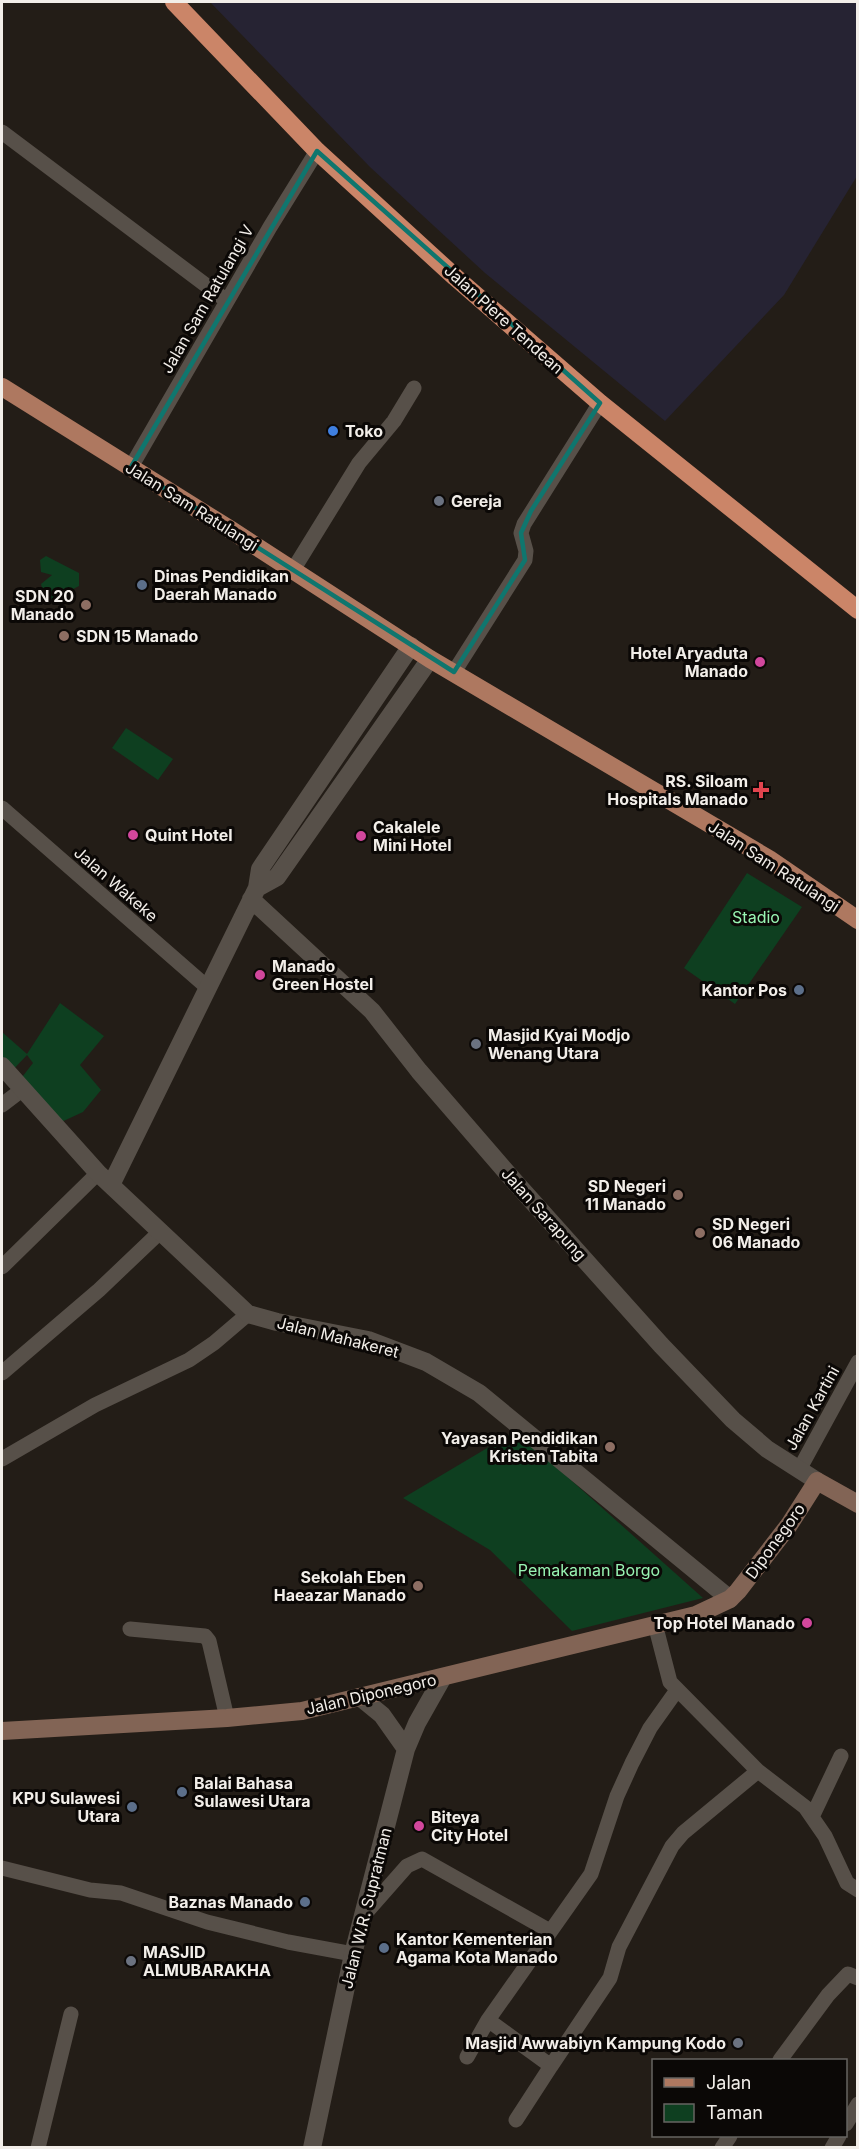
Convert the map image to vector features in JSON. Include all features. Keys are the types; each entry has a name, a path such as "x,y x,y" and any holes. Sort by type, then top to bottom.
{"highway":[{"name":"Jalan Piere Tendean","path":"174,2 317,151 455,277 600,403 858,610"}],"main road":[{"name":"Jalan Sam Ratulangi","path":"2,387 430,659 753,846 858,911"},
{"name":"Jalan Sam Ratulangi","path":"753,846 858,920"},
{"name":"Diponegoro","path":"730,1599 789,1525 817,1480"},
{"name":"Jalan Sarapung","path":"817,1480 858,1503"},
{"name":"Jalan Diponegoro","path":"2,1731 227,1718 302,1711 696,1615 730,1599"}],"street":[{"path":"2,132 227,301"},
{"name":"Jalan Sam Ratulangi V","path":"131,467 317,151"},
{"path":"293,570 359,463 394,421 414,387"},
{"path":"454,672 525,560 526,551 521,533 527,517 600,403"},
{"path":"2,1267 105,1179 208,988 254,894 260,869 411,646"},
{"path":"254,894 276,877 430,659"},
{"path":"397,669 414,680"},
{"name":"Jalan Wakeke","path":"2,808 208,988"},
{"name":"Jalan Sarapung","path":"254,894 372,1011 441,1097 661,1345 749,1435 817,1480"},
{"name":"Jalan Mahakeret","path":"2,1066 105,1179 248,1314 368,1340 426,1362 479,1393 730,1599"},
{"path":"2,1105 23,1089"},
{"path":"2,1373 91,1297 161,1231"},
{"path":"2,1459 95,1405 189,1360 214,1343 248,1314"},
{"name":"Jalan Kartini","path":"799,1470 858,1362"},
{"path":"655,1624 663,1663 670,1682 758,1771 805,1807 825,1836 847,1883 858,1890"},
{"path":"130,1629 205,1636 209,1641 227,1718"},
{"name":"Jalan W.R. Supratman","path":"312,2148 353,1954 406,1749 417,1723 443,1677"},
{"path":"467,2057 488,2020 591,1874 617,1796 632,1763 650,1728 677,1690"},
{"path":"360,1697 382,1715 406,1749"},
{"path":"812,1817 841,1756"},
{"path":"516,2120 610,1978 619,1947 672,1846 683,1833 758,1771"},
{"path":"363,1916 407,1866 422,1859 550,1931"},
{"path":"2,1868 90,1890 121,1893 207,1922 288,1942 353,1954"},
{"path":"781,2059 828,1995 848,1974 858,1978"},
{"path":"38,2148 71,2014"},
{"path":"488,2020 551,2066"},
{"path":"847,2122 858,2104"}],"highlighted area":[{"path":"317,151 600,403 531,511 521,533 525,560 454,672 131,467"}],"shaded area":[{"path":"210,2 857,2 857,176 784,295 665,421 485,273 370,167"}],"green space":[{"path":"46,556 79,573 79,586 46,603 41,584 52,575 41,572 40,560"},
{"path":"126,728 173,759 158,780 112,748"},
{"name":"Stadio","path":"747,873 802,907 735,1004 684,968"},
{"path":"60,1003 104,1036 80,1065 101,1090 83,1112 57,1124 19,1081 33,1063 27,1055 9,1074 2,1067 2,1032 27,1054"},
{"name":"Pemakaman Borgo","path":"516,1431 703,1598 572,1631 490,1550 403,1498"}],"place":[{"name":"Toko","path":"333,431"},
{"name":"Gereja","path":"439,501"},
{"name":"Dinas Pendidikan Daerah Manado","path":"142,585"},
{"name":"SDN 20 Manado","path":"86,605"},
{"name":"SDN 15 Manado","path":"64,636"},
{"name":"Hotel Aryaduta Manado","path":"760,662"},
{"name":"RS. Siloam Hospitals Manado","path":"761,790"},
{"name":"Quint Hotel","path":"133,835"},
{"name":"Cakalele Mini Hotel","path":"361,836"},
{"name":"Manado Green Hostel","path":"260,975"},
{"name":"Kantor Pos","path":"799,990"},
{"name":"Masjid Kyai Modjo Wenang Utara","path":"476,1044"},
{"name":"SD Negeri 11 Manado","path":"678,1195"},
{"name":"SD Negeri 06 Manado","path":"700,1233"},
{"name":"Yayasan Pendidikan Kristen Tabita","path":"610,1447"},
{"name":"Sekolah Eben Haeazar Manado","path":"418,1586"},
{"name":"Top Hotel Manado","path":"807,1623"},
{"name":"Balai Bahasa Sulawesi Utara","path":"182,1792"},
{"name":"KPU Sulawesi Utara","path":"132,1807"},
{"name":"Biteya City Hotel","path":"419,1826"},
{"name":"Baznas Manado","path":"305,1902"},
{"name":"Kantor Kementerian Agama Kota Manado","path":"384,1948"},
{"name":"MASJID ALMUBARAKHA","path":"131,1961"},
{"name":"Masjid Awwabiyn Kampung Kodo","path":"738,2043"}]}
